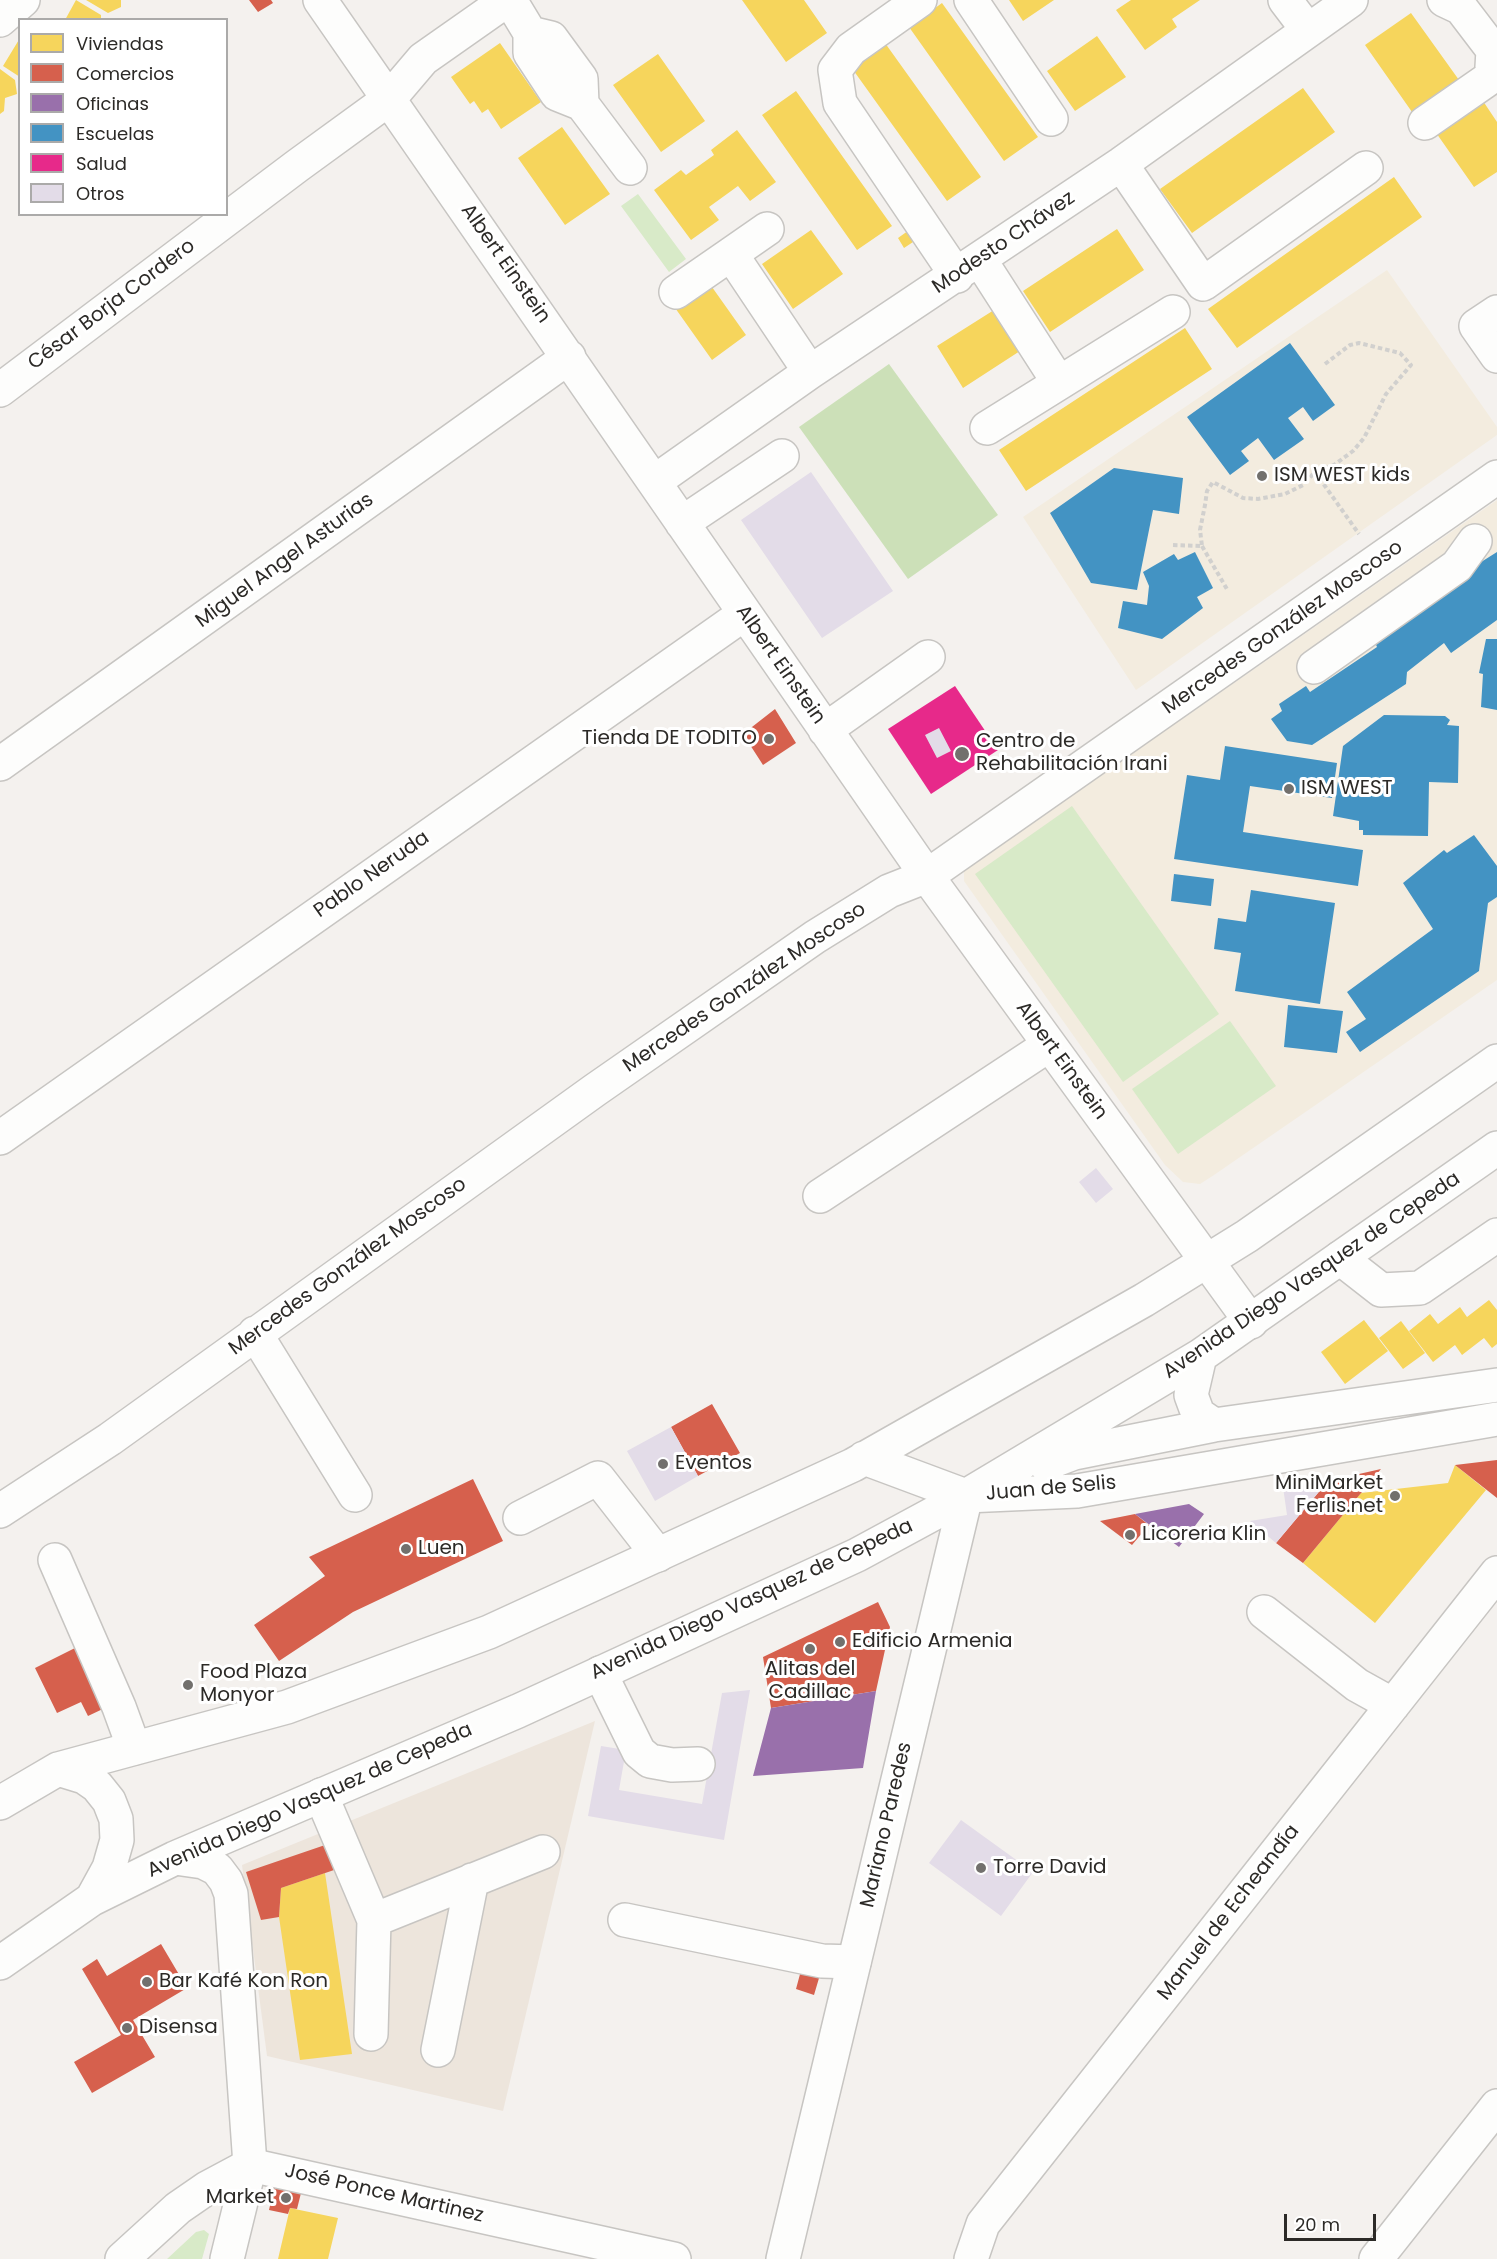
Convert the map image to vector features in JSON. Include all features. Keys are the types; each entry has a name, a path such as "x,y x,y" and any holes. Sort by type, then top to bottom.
{"street":[{"path":"0,20 23,0"},
{"name":"Albert Einstein","path":"320,0 927,876 1251,1322"},
{"path":"920,0 851,49 835,70 840,103 1059,383"},
{"path":"971,0 1051,119"},
{"path":"1285,0 1307,29"},
{"name":"Modesto Chávez","path":"654,482 810,372 1121,164 1307,29 1351,0"},
{"path":"1442,0 1443,19 1476,65 1496,72"},
{"path":"518,14 530,53 557,94 582,104 630,168"},
{"name":"César Borja Cordero","path":"0,390 297,165 389,99 423,59 518,14"},
{"path":"1425,123 1496,72"},
{"path":"1121,164 1203,284 1366,168"},
{"path":"676,292 767,229"},
{"path":"731,254 810,372"},
{"path":"987,428 1173,312"},
{"path":"1497,312 1476,326 1497,356"},
{"name":"Miguel Angel Asturias","path":"0,764 569,357"},
{"path":"682,523 782,456"},
{"name":"Mercedes González Moscoso","path":"0,1511 110,1439 255,1333 815,937 889,891 927,876 1497,477"},
{"path":"1314,667 1456,566 1486,533 1451,510"},
{"name":"Pablo Neruda","path":"0,1137 744,614"},
{"path":"825,730 928,657"},
{"path":"820,1196 1049,1045"},
{"path":"0,1803 58,1769 287,1707 489,1632 864,1458 1144,1300 1247,1236 1497,1060"},
{"name":"Avenida Diego Vasquez de Cepeda","path":"0,1963 92,1899 175,1858 518,1711 857,1555 966,1496 1200,1356 1497,1148"},
{"path":"1340,1258 1381,1290 1420,1288 1497,1235"},
{"path":"255,1333 356,1495"},
{"path":"1200,1356 1191,1395 1198,1414 1214,1425"},
{"name":"Juan de Selis","path":"966,1496 1074,1453 1214,1425 1497,1385"},
{"path":"1406,1398 1410,1432"},
{"name":"Juan de Selis","path":"966,1496 1077,1491 1410,1432 1497,1419"},
{"path":"864,1458 966,1496"},
{"path":"520,1518 598,1478 658,1555"},
{"name":"Mariano Paredes","path":"783,2259 966,1496"},
{"path":"55,1560 120,1707 134,1748"},
{"name":"Manuel de Echeandía","path":"971,2259 983,2224 1497,1574"},
{"path":"1264,1612 1357,1685 1393,1705"},
{"path":"600,1673 639,1752 650,1761 672,1765 698,1764"},
{"path":"58,1769 84,1777 97,1786 109,1801 116,1819 117,1840 109,1868 92,1899"},
{"path":"321,1795 374,1920 371,2034"},
{"path":"374,1920 543,1852"},
{"path":"175,1858 203,1862 217,1869 226,1881 231,1894 250,2165 227,2259"},
{"path":"438,2050 472,1880"},
{"path":"625,1920 822,1961 854,1962"},
{"path":"1376,2259 1497,2106"},
{"path":"122,2259 178,2208 207,2188 250,2165"},
{"name":"José Ponce Martinez","path":"250,2165 674,2259"}],"path":[{"path":"1228,591 1202,546 1200,530 1206,498 1213,482 1243,498 1258,499 1285,494 1303,484 1315,472 1334,465 1353,451 1364,438 1386,394 1411,365 1400,352 1359,343 1350,345 1325,364"},
{"path":"1315,472 1378,561"},
{"path":"1173,545 1202,546"}],"shaded area":[{"name":"ISM WEST kids","path":"1387,270 1497,427 1497,435 1136,690 1023,517"},
{"name":"ISM WEST","path":"1497,500 1497,980 1214,1175 1200,1184 1183,1182 1165,1165 964,881 964,871 969,864"},
{"path":"595,1721 503,2111 267,2056 242,1865"}],"green space":[{"path":"638,194 686,259 669,272 621,206"},
{"path":"889,364 998,515 908,579 799,427"},
{"path":"1072,806 1219,1014 1123,1082 975,874"},
{"path":"1230,1021 1276,1086 1178,1154 1132,1089"},
{"path":"204,2230 209,2234 202,2259 167,2259 196,2232"}],"building: Viviendas":[{"path":"76,0 101,15 101,18 66,18"},
{"path":"86,0 121,0 121,7 108,13"},
{"path":"742,0 804,0 827,33 786,62"},
{"path":"1009,0 1054,0 1023,21"},
{"path":"1131,0 1200,0 1172,19 1177,27 1145,50 1116,10"},
{"path":"942,3 1038,137 1004,161 909,27"},
{"path":"1411,13 1459,80 1412,112 1365,45"},
{"path":"1097,36 1126,77 1075,111 1047,71"},
{"path":"18,41 18,76 3,66"},
{"path":"500,43 541,102 501,129 488,109 482,113 474,101 470,104 451,77"},
{"path":"885,43 981,177 947,201 851,67"},
{"path":"658,54 705,121 661,152 613,85"},
{"path":"0,69 15,80 17,94 5,98 4,111 0,114"},
{"path":"1303,88 1335,132 1192,233 1160,189"},
{"path":"796,91 892,226 857,250 762,115"},
{"path":"1479,95 1497,122 1497,172 1474,187 1432,127"},
{"path":"562,127 610,194 565,225 518,158"},
{"path":"737,130 776,182 750,201 738,186 709,207 719,220 691,240 654,190 681,170 686,175 714,155 711,150"},
{"path":"1394,177 1422,217 1237,348 1208,309"},
{"path":"912,228 919,238 904,248 898,238"},
{"path":"1117,229 1144,270 1050,332 1023,291"},
{"path":"811,230 843,274 793,309 762,264"},
{"path":"707,280 746,335 712,360 673,305"},
{"path":"994,310 1020,351 963,388 937,346"},
{"path":"1185,328 1212,369 1026,491 999,450"},
{"path":"1489,1300 1497,1310 1497,1344 1492,1348 1484,1338 1462,1355 1455,1345 1433,1362 1409,1331 1430,1314 1438,1324 1460,1307 1467,1317"},
{"path":"1364,1320 1388,1351 1345,1384 1321,1352"},
{"path":"1401,1321 1425,1353 1403,1369 1379,1338"},
{"path":"1455,1465 1486,1490 1375,1623 1303,1563 1361,1493 1448,1483"},
{"path":"325,1873 352,2054 300,2060 279,1917 281,1888"},
{"path":"290,2208 338,2218 328,2259 278,2259"}],"building: Comercios":[{"path":"249,0 271,0 273,3 258,12"},
{"name":"Tienda DE TODITO","path":"775,709 796,743 763,765 743,734"},
{"path":"712,1404 740,1453 698,1476 671,1427"},
{"path":"1497,1460 1497,1498 1455,1465"},
{"path":"1381,1469 1303,1563 1276,1543 1328,1481"},
{"name":"Luen","path":"473,1479 503,1541 353,1612 279,1661 254,1625 325,1576 309,1557"},
{"name":"Licoreria Klin","path":"1135,1514 1149,1525 1132,1545 1100,1521"},
{"name":"Edificio Armenia","path":"878,1602 890,1627 876,1691 771,1708 763,1657"},
{"path":"77,1647 107,1707 88,1716 81,1702 57,1713 35,1668"},
{"path":"328,1844 337,1869 281,1888 279,1917 261,1920 246,1872"},
{"path":"161,1944 187,1988 133,2020 155,2057 92,2093 74,2062 121,2035 82,1969 97,1959 107,1976"},
{"path":"803,1963 822,1968 814,1995 796,1989"},
{"name":"Market","path":"282,2185 302,2189 297,2209 290,2208 288,2214 269,2210 274,2188"}],"building: Oficinas":[{"path":"1189,1504 1204,1514 1179,1547 1135,1514"},
{"path":"876,1691 863,1768 753,1776 771,1708"}],"building: Escuelas":[{"path":"1290,343 1335,405 1313,421 1303,407 1288,418 1304,439 1274,460 1258,438 1241,451 1249,461 1230,475 1187,417"},
{"path":"1114,468 1183,478 1179,514 1153,510 1137,590 1091,583 1050,513"},
{"path":"1195,552 1213,588 1197,597 1203,608 1162,639 1118,628 1123,601 1147,605 1149,586 1143,572 1174,554 1178,560"},
{"path":"1497,552 1497,620 1451,653 1444,643 1407,672 1406,684 1312,745 1287,741 1271,719 1282,711 1279,704 1306,686 1310,692 1377,647 1374,640 1416,603"},
{"path":"1486,639 1497,639 1497,710 1481,707 1483,674 1479,673"},
{"path":"1384,715 1445,716 1450,720 1447,725 1459,726 1458,783 1429,782 1428,836 1363,835 1363,830 1359,830 1359,821 1333,816 1343,746"},
{"path":"1225,746 1337,763 1332,798 1250,786 1243,832 1363,850 1358,886 1174,859 1187,775 1220,780"},
{"path":"1474,835 1497,866 1497,897 1488,903 1479,971 1360,1052 1346,1032 1366,1019 1347,992 1433,929 1403,883 1444,850 1447,853"},
{"path":"1174,874 1214,879 1211,906 1171,901"},
{"path":"1251,890 1335,903 1320,1004 1235,991 1241,953 1214,949 1218,918 1246,922"},
{"path":"1288,1005 1343,1011 1337,1053 1284,1047"}],"building: Salud":[{"path":"955,686 998,750 931,794 888,729"}],"building: Otros":[{"path":"811,472 893,591 822,638 741,520"},
{"path":"939,728 951,751 937,758 925,735"},
{"path":"1096,1168 1113,1189 1096,1203 1079,1182"},
{"name":"Eventos","path":"671,1427 698,1476 655,1501 627,1451"},
{"path":"1328,1481 1276,1543 1250,1521 1287,1515 1283,1487"},
{"path":"750,1690 724,1840 588,1816 601,1746 626,1750 619,1790 702,1804 722,1693"},
{"name":"Torre David","path":"961,1820 1033,1872 1001,1916 929,1863"}],"place":[{"name":"ISM WEST kids","path":"1262,476"},
{"name":"Tienda DE TODITO","path":"769,739"},
{"name":"Centro de Rehabilitación Irani","path":"962,754"},
{"name":"ISM WEST","path":"1289,789"},
{"name":"Eventos","path":"663,1464"},
{"name":"MiniMarket Ferlis.net","path":"1395,1496"},
{"name":"Licoreria Klin","path":"1130,1535"},
{"name":"Luen","path":"406,1549"},
{"name":"Edificio Armenia","path":"840,1642"},
{"name":"Alitas del Cadillac","path":"810,1649"},
{"name":"Food Plaza Monyor","path":"188,1685"},
{"name":"Torre David","path":"981,1868"},
{"name":"Bar Kafé Kon Ron","path":"147,1982"},
{"name":"Disensa","path":"127,2028"},
{"name":"Market","path":"286,2198"}]}
